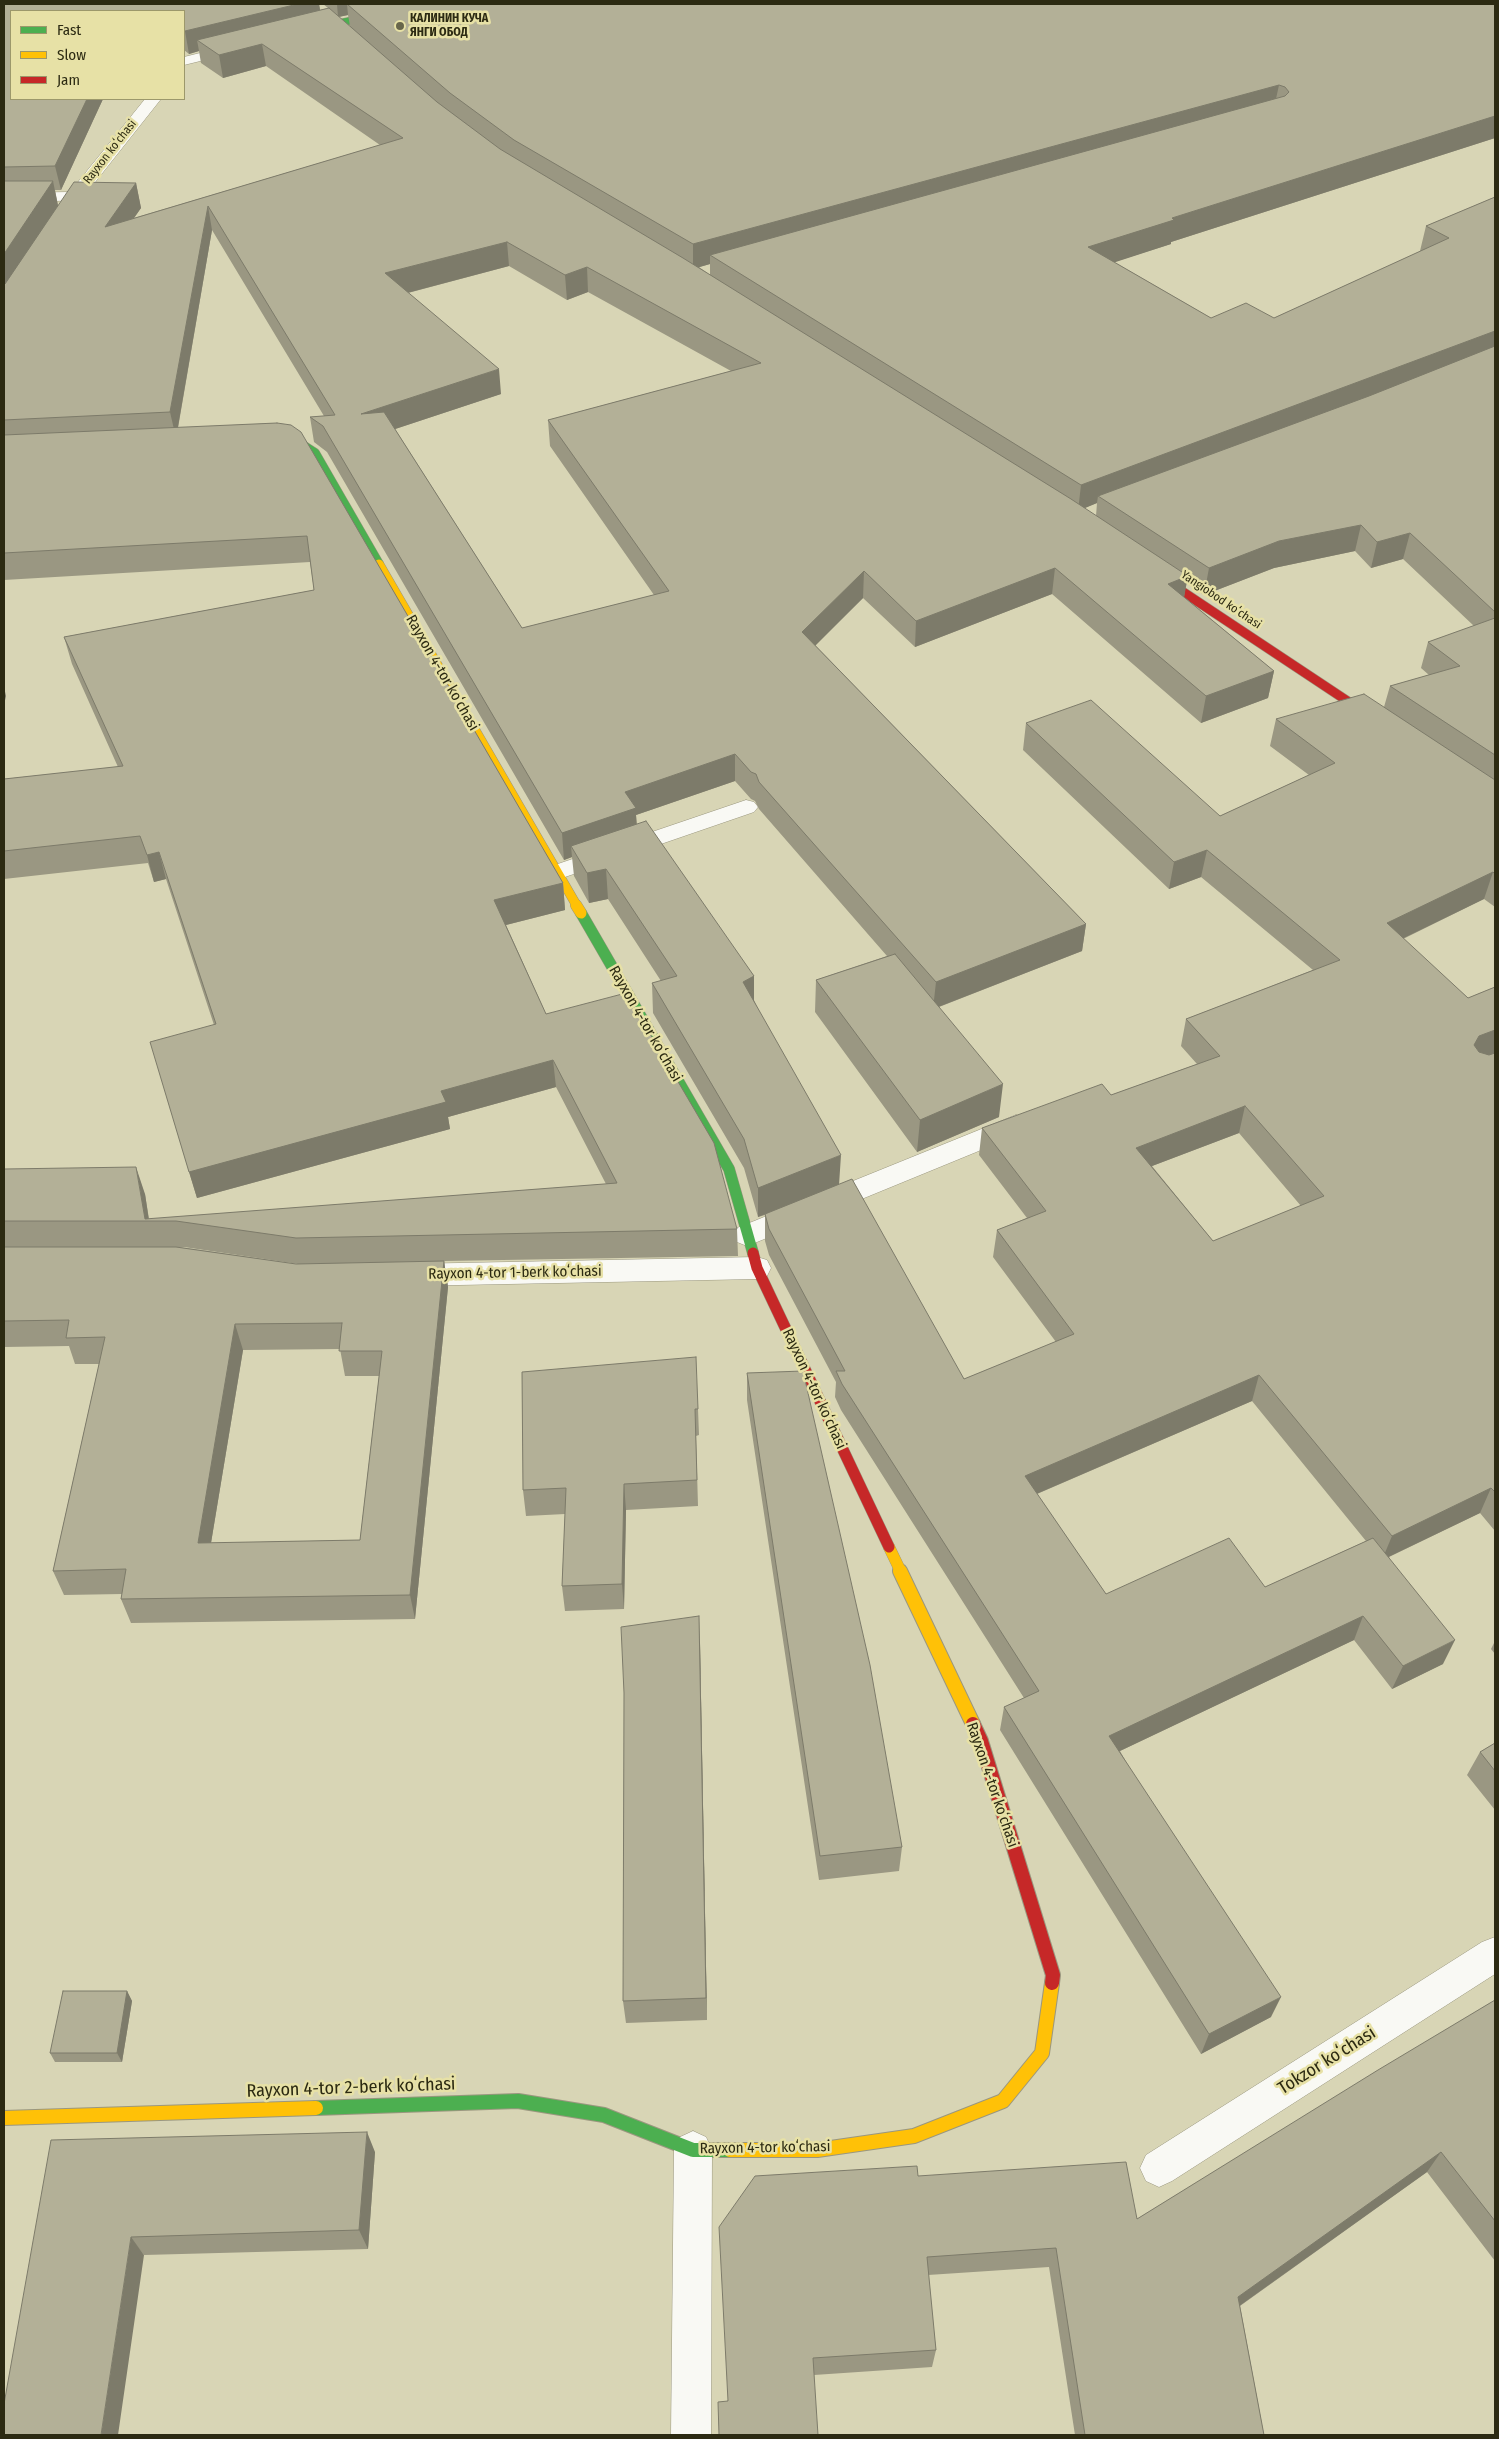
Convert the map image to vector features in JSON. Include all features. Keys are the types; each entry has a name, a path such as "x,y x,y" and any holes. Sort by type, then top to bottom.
{"street":[{"path":"316,28 429,4"},
{"path":"324,14 350,37"},
{"path":"185,61 250,45"},
{"name":"Rayxon koʻchasi","path":"4,198 75,197 152,100"},
{"path":"64,213 75,197"},
{"name":"Rayxon 4-tor koʻchasi","path":"262,442 282,441 301,444 315,453 729,1169 746,1235 757,1268 980,1741 1053,1975 1042,2053 1003,2101 914,2136 817,2150 692,2150 692,2435"},
{"name":"Yangiobod koʻchasi","path":"1142,564 1388,729"},
{"path":"557,872 746,807"},
{"path":"746,1235 1020,1124"},
{"name":"Rayxon 4-tor 1-berk koʻchasi","path":"381,1276 757,1268"},
{"name":"Tokzor koʻchasi","path":"1158,2168 1495,1954"},
{"name":"Rayxon 4-tor 2-berk koʻchasi","path":"4,2118 518,2101 604,2115 692,2150"}],"building":[{"path":"4,4 298,4 185,31 185,10 10,10 10,100 87,100 55,166 4,167"},
{"path":"347,4 1495,4 1495,116 1172,218 1174,220 1088,247 1211,318 1246,303 1274,318 1449,238 1426,226 1495,197 1495,331 1081,485 710,255 1285,96 1289,92 1285,87 1279,85 693,244 514,140 450,93"},
{"path":"329,8 437,102 500,149 683,258 1071,499 1188,576 1168,584 1274,671 1206,696 1055,568 916,621 864,571 802,632 1086,924 936,982 759,782 756,774 751,772 735,754 625,792 636,808 562,833 323,426 310,417 335,415 208,206 170,412 4,420 4,284 74,182 136,183 105,227 403,138 262,44 219,55 197,40","holes":["507,242 565,275 587,267 761,363 548,420 669,591 522,628 384,412 361,414 499,369 385,273"]},
{"path":"4,181 53,181 4,254"},
{"path":"1495,346 1495,612 1410,533 1377,542 1361,525 1279,541 1209,568 1098,496 1369,396"},
{"path":"277,423 291,425 301,432 563,883 494,900 546,1014 626,993 714,1143 737,1229 296,1238 176,1221 4,1221 4,1169 136,1167 145,1219 617,1183 553,1060 441,1091 446,1102 189,1172 150,1042 216,1024 159,852 147,855 140,836 4,851 4,779 123,766 64,637 314,590 307,536 4,553 4,435"},
{"path":"1495,618 1495,755 1390,686 1460,666 1428,642"},
{"path":"1364,694 1495,780 1495,874 1493,872 1387,923 1468,998 1495,987 1495,1030 1479,1036 1474,1045 1479,1052 1489,1055 1495,1053 1495,1492 1491,1488 1392,1536 1259,1375 1025,1476 1106,1594 1229,1538 1265,1587 1373,1538 1455,1640 1403,1666 1363,1616 1109,1736 1281,1997 1209,2034 1004,1707 1039,1691 842,1384 836,1371 845,1371 769,1229 765,1214 852,1179 964,1379 1074,1334 997,1230 1046,1211 982,1128 1102,1084 1111,1095 1220,1056 1186,1019 1340,960 1207,850 1174,862 1026,723 1091,700 1220,816 1335,763 1276,719","holes":["1245,1106 1324,1196 1213,1241 1136,1148"]},
{"path":"646,821 754,976 743,982 841,1155 758,1188 744,1139 652,983 677,976 606,869 587,873 571,846"},
{"path":"895,954 1003,1084 920,1120 816,980"},
{"path":"4,1247 176,1247 296,1264 444,1261 410,1595 121,1599 126,1569 53,1571 105,1337 66,1338 69,1320 4,1321","holes":["342,1323 339,1351 382,1351 360,1540 198,1543 235,1324"]},
{"path":"696,1357 698,1409 695,1409 697,1480 624,1484 622,1584 562,1586 566,1488 523,1490 522,1372"},
{"path":"803,1371 870,1665 902,1847 820,1856 747,1373"},
{"path":"699,1616 706,1998 623,2001 624,1693 621,1627"},
{"path":"1495,1743 1495,1771 1480,1752"},
{"path":"63,1991 127,1991 117,2053 50,2053"},
{"path":"1495,2000 1495,2221 1441,2152 1238,2297 1264,2435 1085,2435 1056,2248 927,2257 936,2350 813,2358 818,2435 719,2435 718,2402 728,2401 719,2227 755,2176 917,2166 918,2176 1126,2162 1137,2219"},
{"path":"367,2132 359,2230 131,2237 101,2435 4,2435 4,2404 51,2140"}],"traffic: fast":[{"path":"335,24 429,4"},
{"path":"277,441 301,444 315,453 379,564"},
{"path":"581,913 729,1169 753,1253"},
{"path":"316,2108 518,2101 604,2115 693,2150 730,2150"}],"traffic: slow":[{"path":"379,564 581,913"},
{"path":"889,1547 973,1724"},
{"path":"730,2150 817,2150 914,2136 1003,2101 1042,2053 1052,1983"},
{"path":"4,2118 316,2108"}],"traffic: jam":[{"path":"1153,572 1376,720"},
{"path":"753,1253 757,1268 889,1547"},
{"path":"973,1724 981,1741 1053,1975 1052,1983"}],"place":[{"name":"КАЛИНИН КУЧА ЯНГИ ОБОД","path":"400,26"}]}
